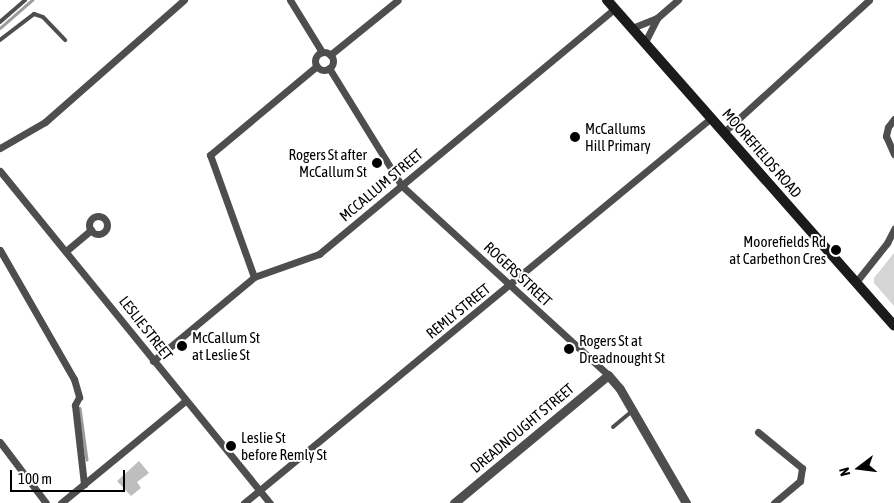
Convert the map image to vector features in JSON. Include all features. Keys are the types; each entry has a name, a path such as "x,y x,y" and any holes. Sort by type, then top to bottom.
{"main road":[{"name":"MOOREFIELDS ROAD","path":"611,4 894,325"}],"street":[{"path":"0,148 45,122 184,0"},
{"path":"290,0 322,52 330,55 333,62 328,68 317,66"},
{"path":"330,55 398,0"},
{"path":"632,28 657,18 678,0"},
{"path":"724,132 869,0"},
{"name":"MCCALLUM STREET","path":"153,361 254,277 316,256 402,186 611,4"},
{"path":"645,42 657,18"},
{"path":"317,66 316,58 322,52"},
{"path":"254,277 210,156 317,66"},
{"name":"ROGERS STREET","path":"328,68 402,186 608,375 632,411 686,503"},
{"name":"REMLY STREET","path":"244,503 510,286 711,118"},
{"path":"894,119 886,136 894,154"},
{"name":"LESLIE STREET","path":"0,171 185,401 270,503"},
{"path":"856,282 887,243 894,229"},
{"path":"66,251 91,230"},
{"path":"0,250 74,379 79,397 75,405 84,484"},
{"name":"DREADNOUGHT STREET","path":"454,503 608,375"},
{"path":"61,503 185,401"},
{"path":"758,432 802,468 800,481 774,503"},
{"path":"0,442 46,503"}],"lane":[{"path":"16,0 20,5"},
{"path":"0,22 25,0"},
{"path":"0,40 34,14 43,17 65,40"},
{"path":"613,427 632,411"}],"shaded area":[{"path":"894,253 894,306 874,283 874,278"}],"building":[{"path":"139,461 149,473 137,482 141,488 131,496 117,481"}],"waterway":[{"path":"0,28 32,0"},
{"path":"80,408 87,460"}],"place":[{"name":"McCallums Hill Primary","path":"575,137"},
{"name":"Rogers St after McCallum St","path":"377,163"},
{"name":"Moorefields Rd at Carbethon Cres","path":"836,250"},
{"name":"McCallum St at Leslie St","path":"182,346"},
{"name":"Rogers St at Dreadnought St","path":"569,349"},
{"name":"Leslie St before Remly St","path":"231,446"}]}
